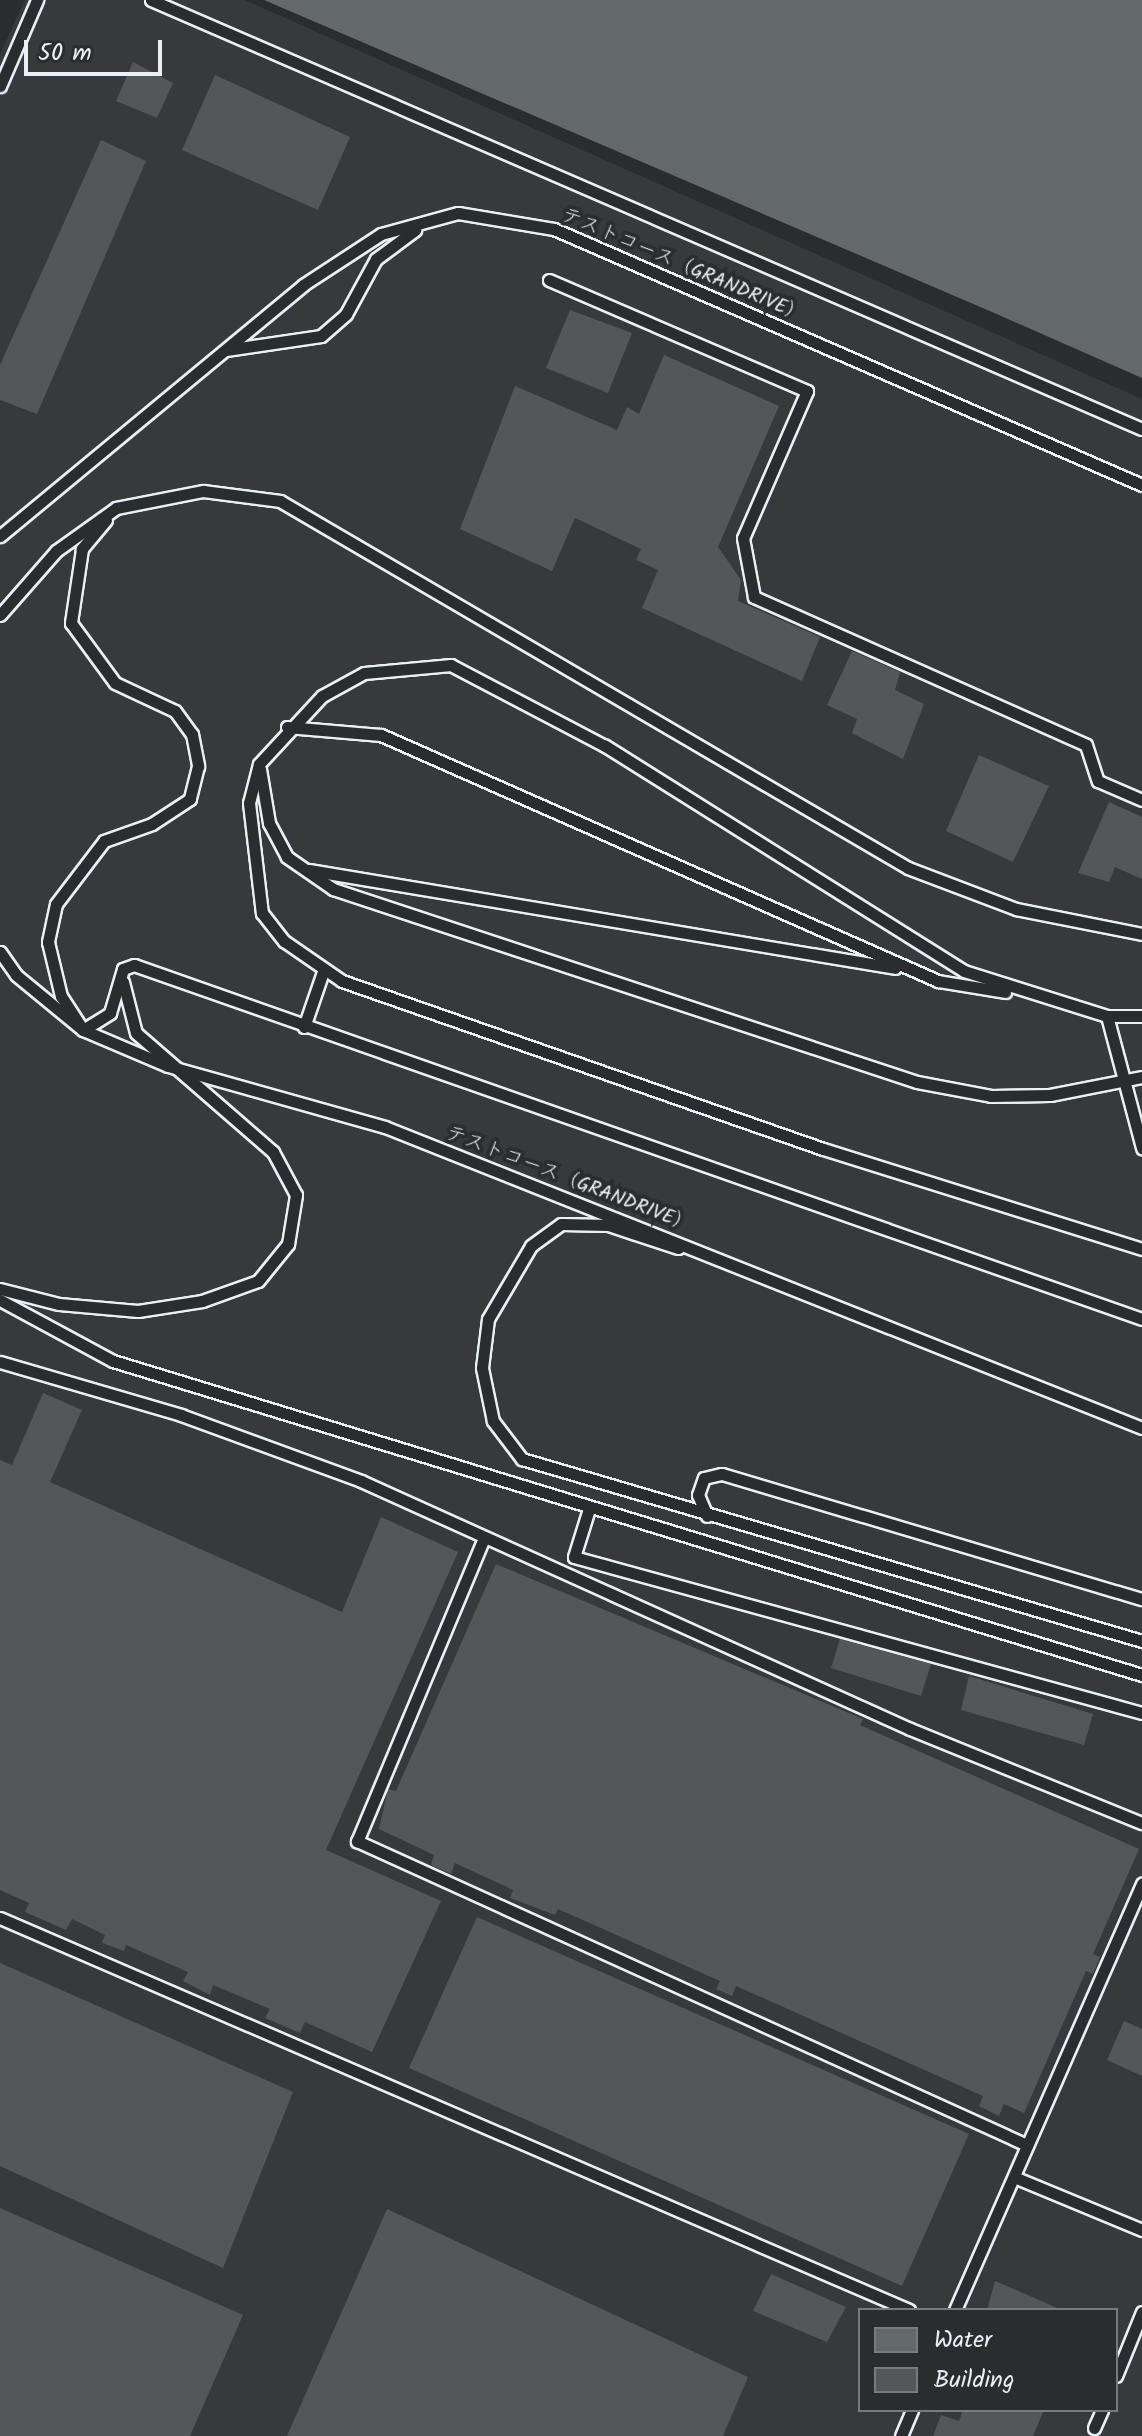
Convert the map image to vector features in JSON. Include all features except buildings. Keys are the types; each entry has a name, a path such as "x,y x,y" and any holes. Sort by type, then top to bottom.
{"lane":[{"path":"0,86 37,0"},
{"path":"151,0 1142,429"},
{"name":"テストコース（GRANDRIVE）","path":"0,536 218,353 381,234 458,213 554,229 1142,485"},
{"path":"218,353 321,336 346,314 376,259 432,220"},
{"path":"549,280 807,391 743,538 754,597 1086,745 1098,781 1142,800"},
{"path":"0,615 56,551 116,508 203,491 280,501 908,868 1016,909 1142,934"},
{"path":"116,508 82,549 71,623 115,683 175,711 192,734 198,766 190,799 152,824 104,841 56,904 48,942 61,996 83,1030 110,1013 123,969"},
{"path":"1026,995 964,971 605,746 451,665 364,673 287,727 259,764 249,803 262,913 284,941 324,969 420,1011 1142,1249"},
{"path":"287,727 381,735 916,972"},
{"path":"259,764 269,823 287,857 333,889 917,1082 991,1096 1123,1082 1142,1077"},
{"path":"304,869 916,972 1107,1016 1142,1016"},
{"name":"テストコース（GRANDRIVE）","path":"0,952 16,975 83,1030 168,1066 385,1127 807,1291 1142,1428"},
{"path":"123,969 134,965 1142,1319"},
{"path":"0,1289 59,1304 138,1311 202,1301 258,1281 288,1244 296,1195 273,1152 168,1066 136,1033 123,969"},
{"path":"304,1027 324,969"},
{"path":"1107,1016 1142,1148"},
{"path":"807,1291 608,1225 561,1224 531,1246 488,1319 482,1368 493,1421 522,1459 707,1516 1142,1641"},
{"path":"0,1300 113,1361 588,1512 1142,1675"},
{"path":"0,1362 196,1420 361,1481 910,1729 1142,1823"},
{"path":"707,1516 698,1495 704,1478 722,1474 1142,1599"},
{"path":"588,1512 574,1557 1142,1713"},
{"path":"484,1538 357,1841 1027,2145"},
{"path":"956,2308 1142,1883"},
{"path":"0,1918 904,2308"},
{"path":"1014,2177 1142,2230"},
{"path":"1118,2371 1142,2312"},
{"path":"901,2436 911,2412"},
{"path":"1094,2428 1101,2412"}],"shaded area":[{"path":"25,0 245,0 1142,399 1142,2436 0,2436 0,54"}],"water":[{"path":"264,0 1142,0 1142,378 992,312"}]}
